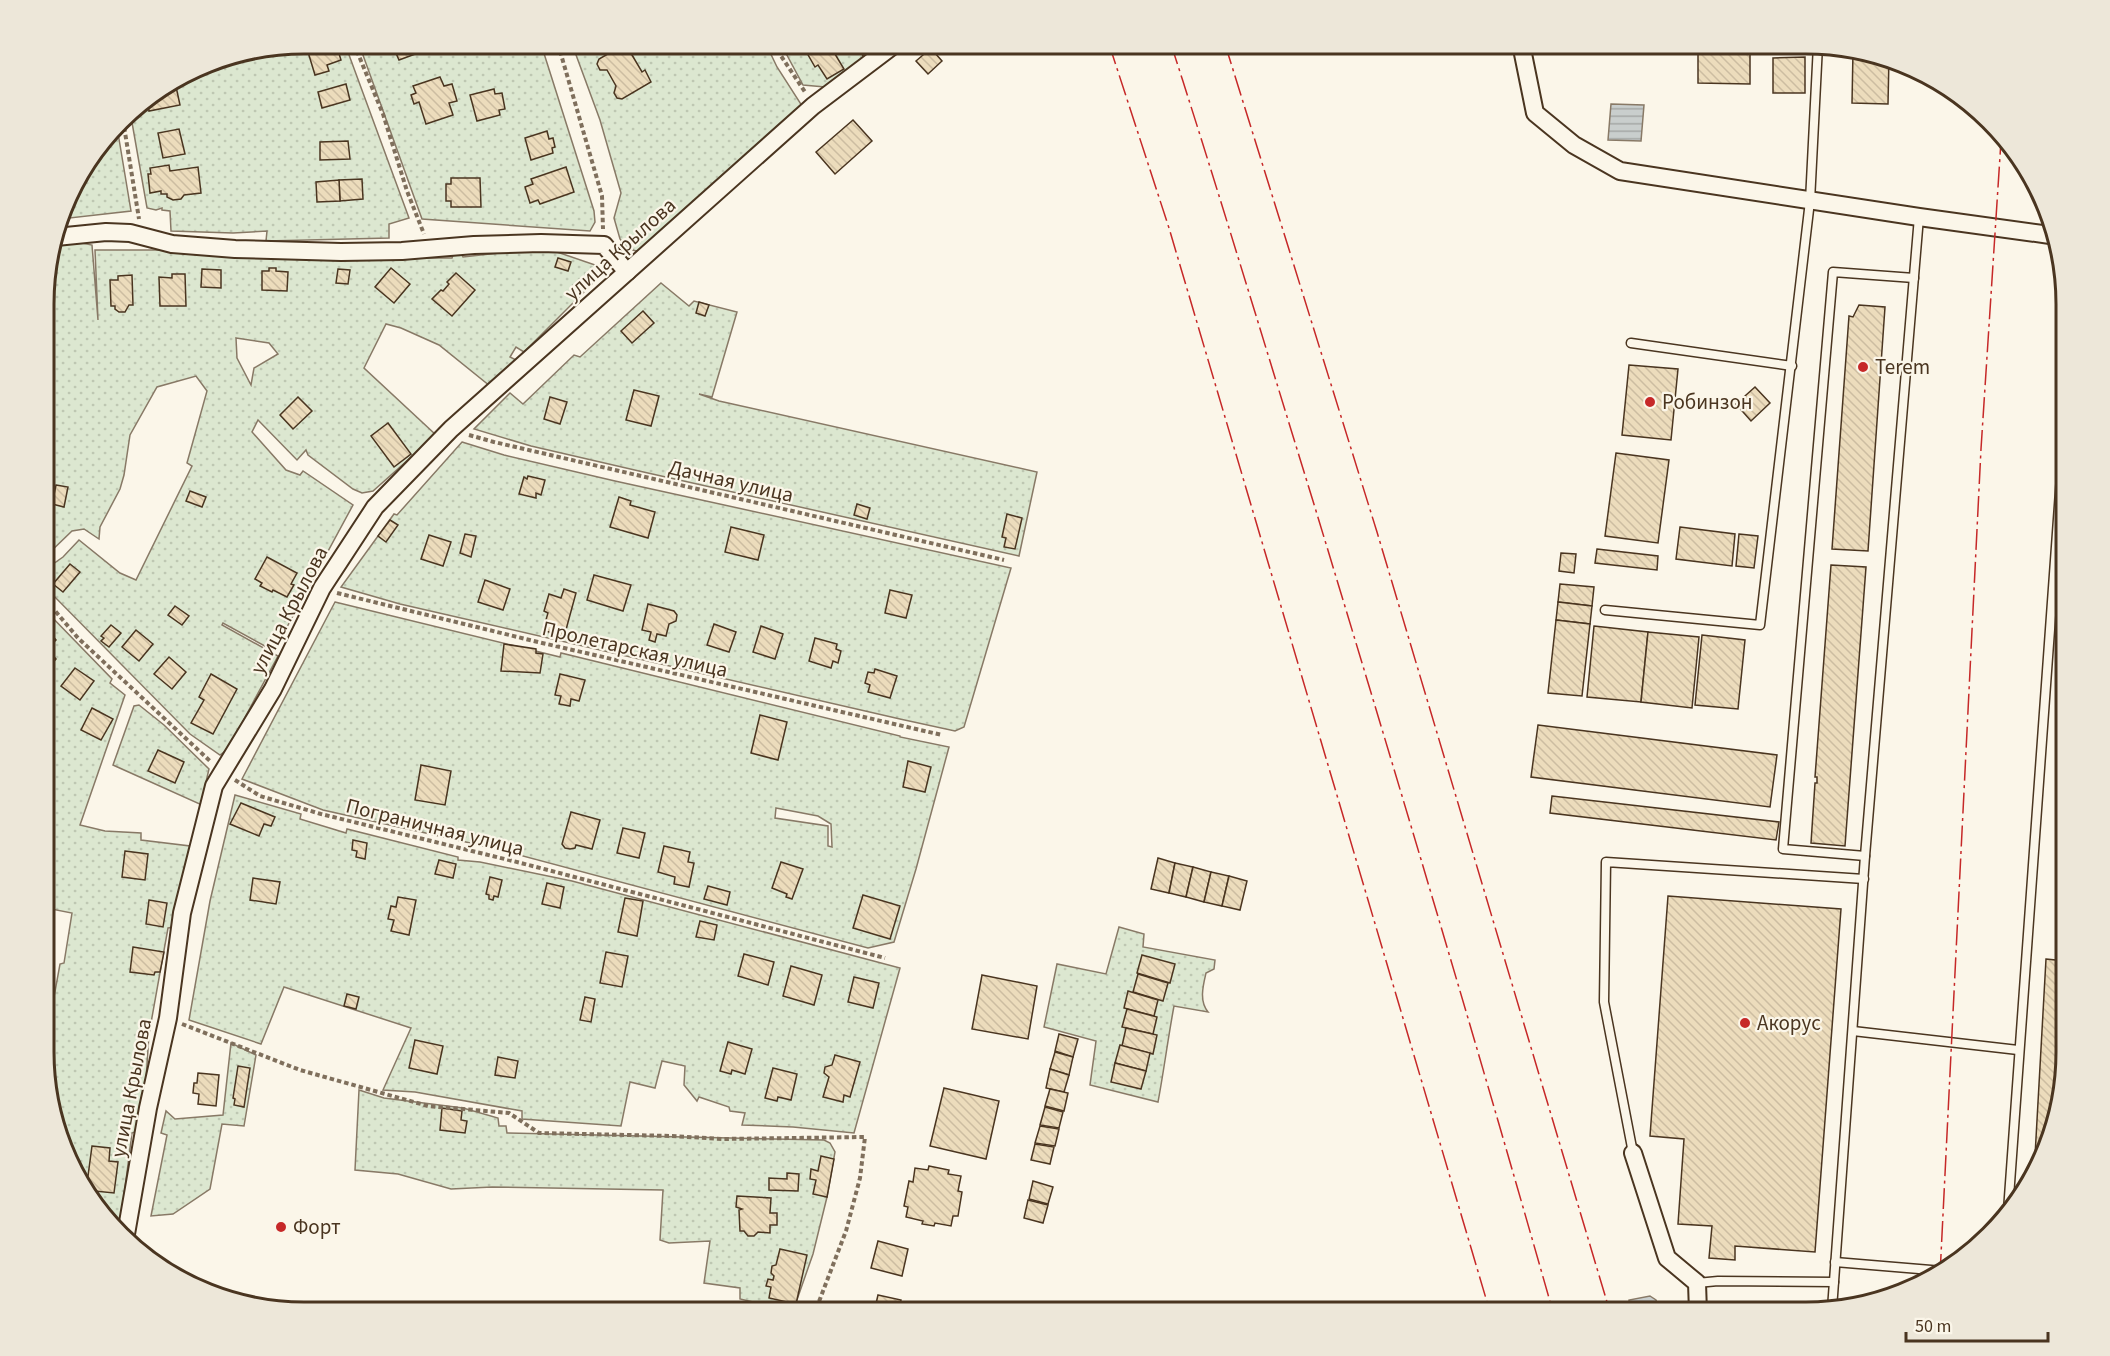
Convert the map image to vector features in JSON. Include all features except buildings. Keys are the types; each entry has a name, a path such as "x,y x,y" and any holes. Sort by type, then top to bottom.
{"street":[{"name":"улица Крылова","path":"127,1229 148,1108 168,1018 182,913 214,786 273,689 322,588 375,507 451,429 813,106 882,54"},
{"path":"1523,54 1535,113 1574,145 1620,171 2046,234"},
{"path":"64,236 106,232 141,235 172,244 235,249 341,252 541,243 604,244 627,272"},
{"path":"1633,1153 1667,1258 1697,1283 1698,1302"}],"lane":[{"path":"1605,610 1760,625 1810,201 1818,55"},
{"path":"1833,1300 1865,856 1919,217"},
{"path":"1865,856 1784,849 1784,837 1833,272 1914,278"},
{"path":"1630,344 1792,366"},
{"path":"2009,1198 2056,542"},
{"path":"1633,1153 1604,1002 1606,862 1864,879"},
{"path":"1853,1031 2018,1050"},
{"path":"1835,1262 1929,1270"},
{"path":"1697,1283 1718,1281 1834,1282"}],"path":[{"path":"358,54 383,114 407,191 430,249"},
{"path":"561,54 602,196 604,244"},
{"path":"779,54 813,106"},
{"path":"125,130 141,235"},
{"name":"Дачная улица","path":"451,429 494,442 1004,560"},
{"name":"Пролетарская улица","path":"322,588 349,597 538,642 942,735"},
{"name":"Пограничная улица","path":"54,610 78,638 221,773 260,796 321,814 533,866 885,958"},
{"path":"168,1018 300,1070 428,1106 509,1113 539,1133 722,1139 865,1137 860,1178 846,1231 819,1302"}],"green space":[{"path":"304,54 349,54 409,218 389,224 389,238 266,241 267,231 233,233 171,231 170,211 162,210 162,208 156,210 147,208 132,122 165,96 208,73 255,59"},
{"path":"363,54 544,54 594,211 595,222 590,231 422,219"},
{"path":"576,54 771,54 806,112 641,252 628,249 620,239 614,218 621,193 600,120"},
{"path":"786,54 870,54 825,87 803,85"},
{"path":"119,136 131,211 69,218 87,179"},
{"path":"77,242 92,245 98,320 95,250 452,258 453,255 463,257 508,252 509,250 557,252 598,266 595,281 524,352 516,347 510,357 516,360 490,386 439,345 401,328 386,324 364,368 436,435 373,491 362,493 353,489 308,455 306,450 297,460 258,420 252,432 286,470 300,475 303,471 353,505 274,651 223,623 222,625 278,656 228,749 220,755 190,734 54,596 54,563 79,540 120,573 136,580 192,466 187,463 207,391 196,376 157,387 130,435 120,489 100,527 99,539 84,529 72,531 54,548 54,304 56,271 62,243","holes":["236,338 269,343 278,354 254,368 251,385 237,358"]},
{"path":"661,283 689,306 694,301 737,312 712,397 699,394 719,401 1037,472 1019,556 531,446 474,429 510,393 523,404 574,355 580,357"},
{"path":"462,442 504,455 615,481 1011,568 964,727 955,731 900,719 400,604 341,587 394,514 397,515"},
{"path":"335,602 560,657 561,653 900,737 949,747 894,942 868,948 497,849 323,810 242,779","holes":["776,808 818,816 831,824 832,847 828,846 828,826 775,818"]},
{"path":"54,619 112,679 110,683 125,695 80,825 105,831 141,833 141,840 190,846 176,927 168,928 149,1034 145,1095 143,1094 135,1132 132,1133 121,1222 96,1191 80,1163 67,1133 56,1085 54,997 60,964 64,963 72,913 54,910"},
{"path":"139,705 164,725 209,769 202,799 204,806 113,765 134,706"},
{"path":"235,795 301,814 300,819 346,833 347,829 458,857 458,860 480,862 572,881 900,968 854,1133 742,1125 745,1113 730,1111 729,1107 699,1097 697,1101 684,1085 685,1066 662,1061 655,1088 630,1082 621,1126 522,1119 522,1111 415,1092 383,1090 411,1028 284,987 261,1044 189,1020 210,901"},
{"path":"1119,927 1144,934 1143,947 1215,960 1214,969 1206,973 1203,988 1203,1003 1208,1012 1174,1006 1158,1102 1090,1085 1096,1041 1044,1027 1057,964 1106,974"},
{"path":"231,1043 256,1055 244,1126 222,1124 210,1189 173,1214 151,1216 167,1135 161,1133 166,1111 175,1119 223,1115"},
{"path":"359,1090 384,1098 463,1108 498,1118 499,1126 506,1126 507,1133 824,1140 830,1143 835,1152 813,1254 796,1302 753,1302 740,1299 740,1288 704,1283 710,1241 669,1243 660,1240 663,1190 492,1187 451,1189 398,1174 355,1170"}],"shaded area":[{"path":"1611,104 1644,105 1641,141 1608,140"},
{"path":"1650,1296 1657,1302 1629,1302 1629,1300"}],"power":[{"path":"1112,54 1169,228 1487,1302"},
{"path":"1174,54 1313,501 1465,1007 1550,1302"},
{"path":"1228,54 1377,532 1607,1302"},
{"path":"1941,1263 1981,449 2001,148"}],"place":[{"name":"Terem","path":"1863,367"},
{"name":"Робинзон","path":"1650,402"},
{"name":"Акорус","path":"1745,1023"},
{"name":"Форт","path":"281,1227"}]}
